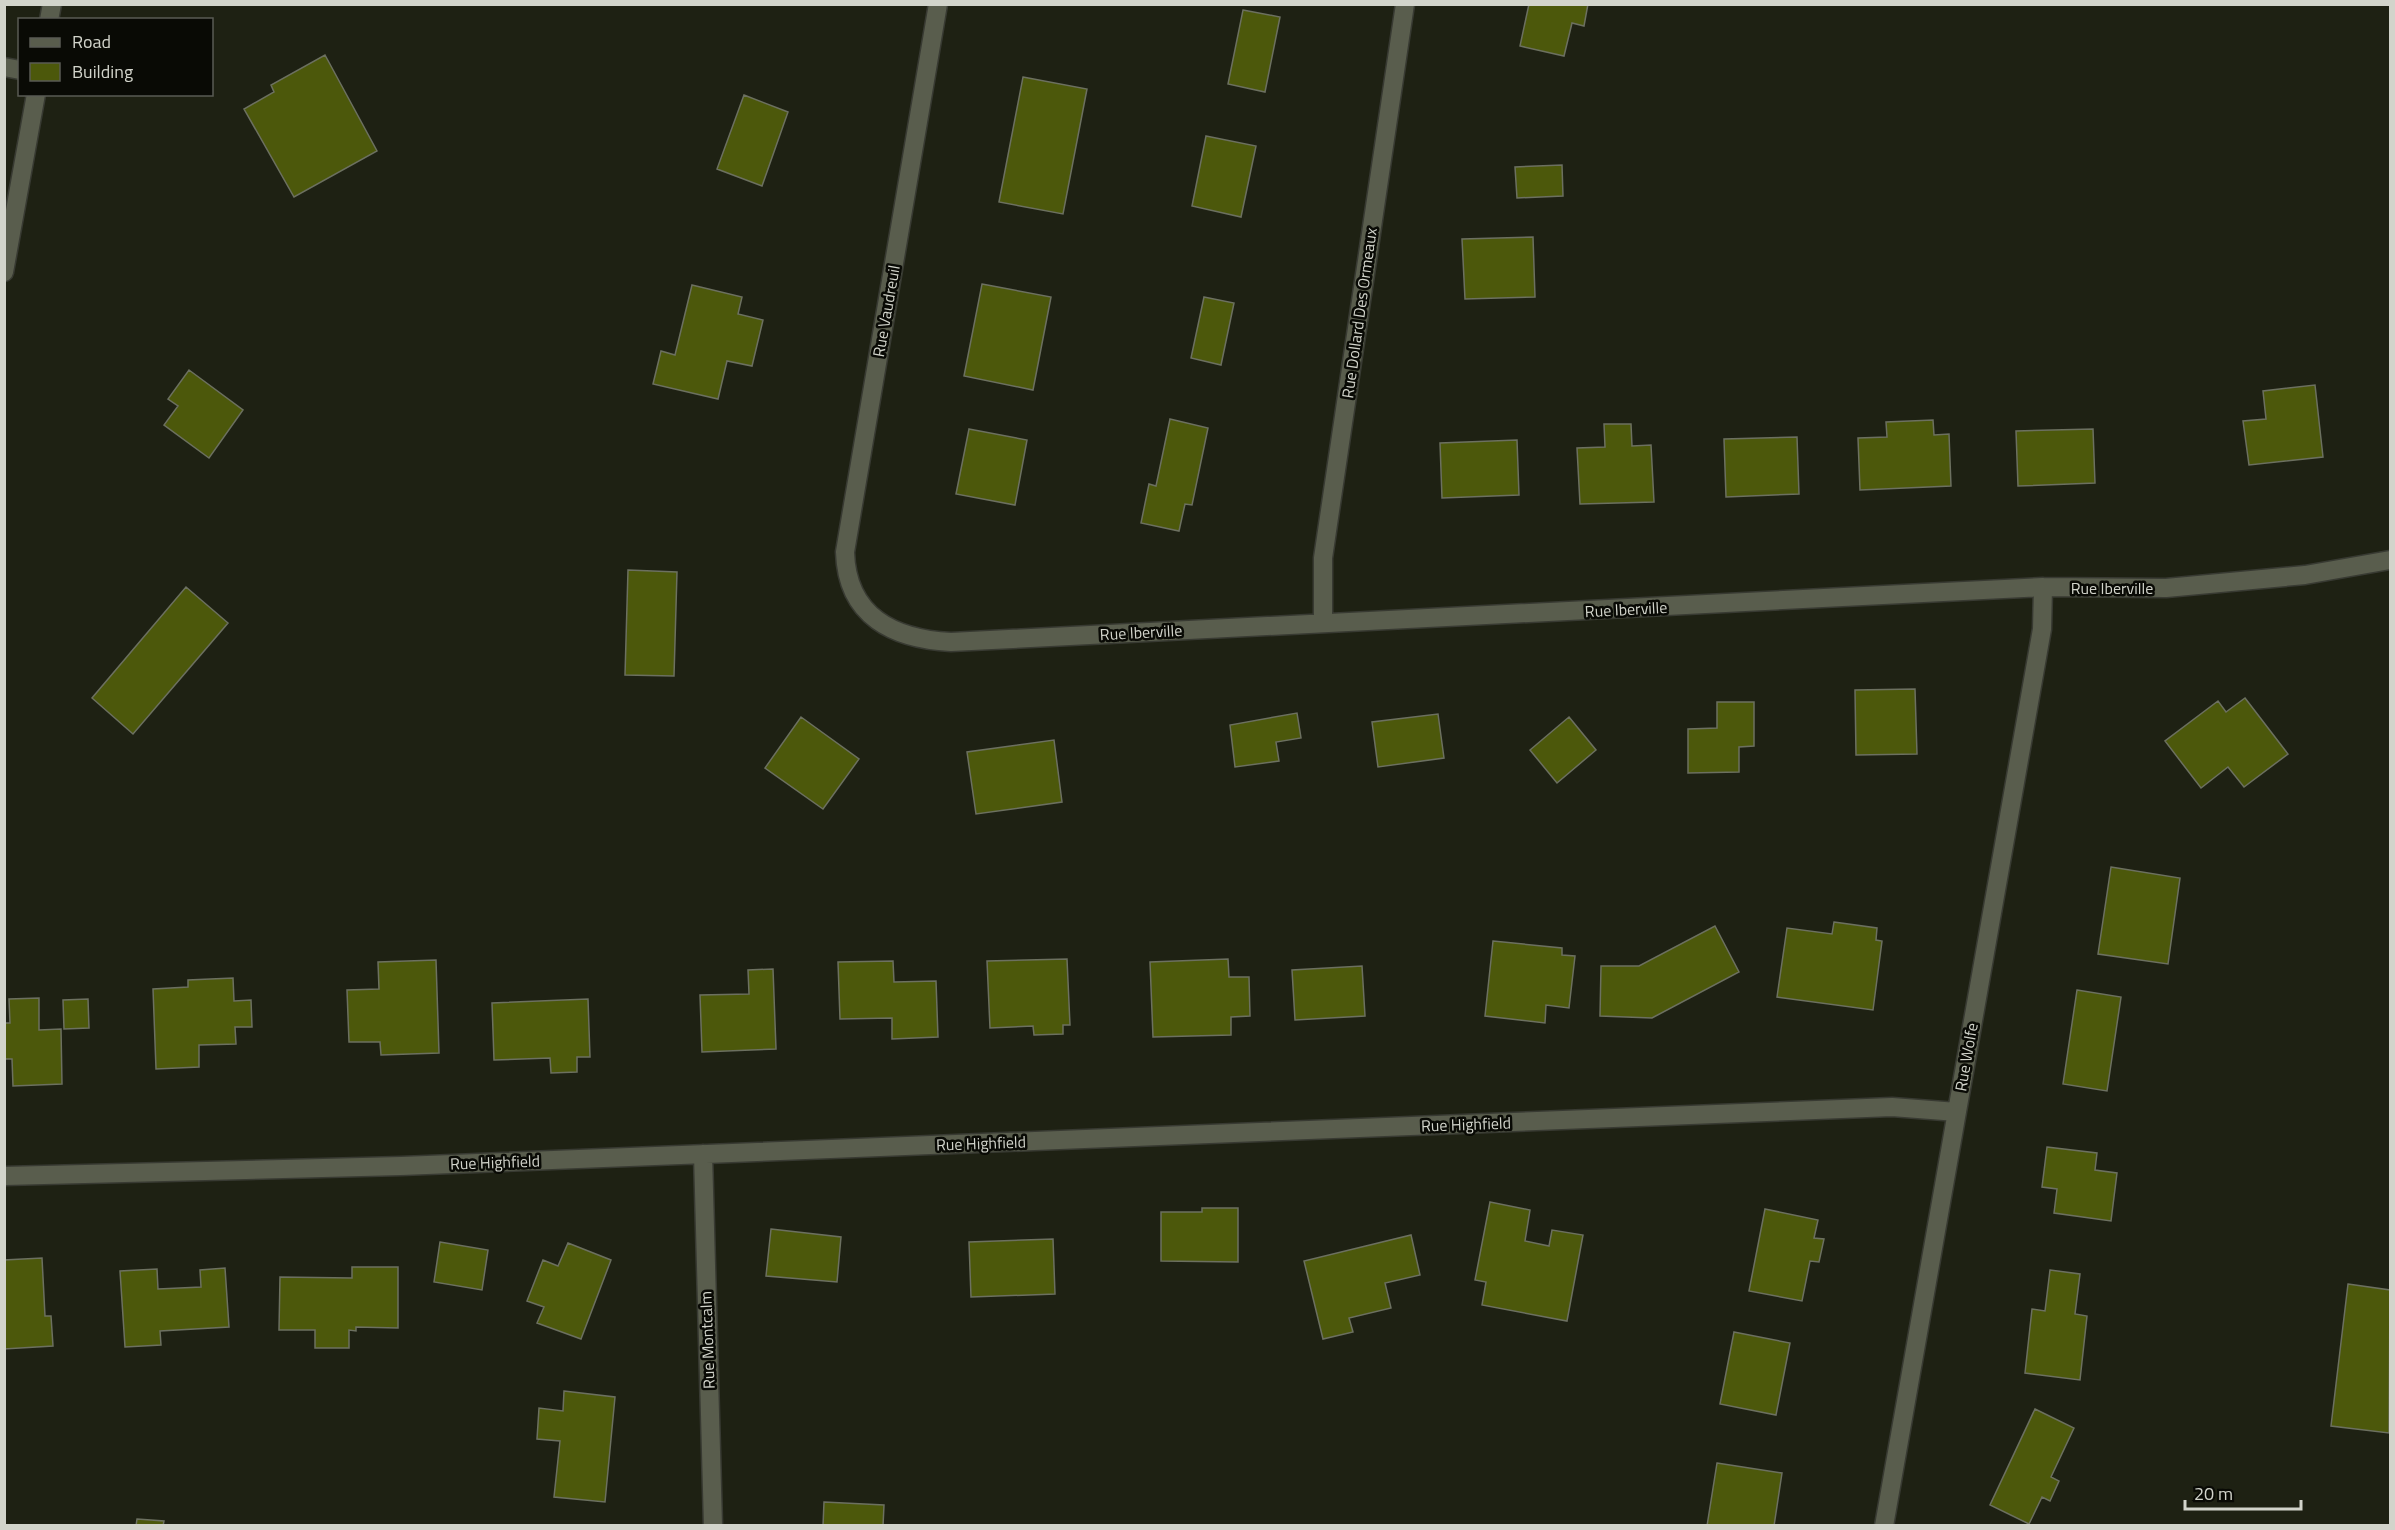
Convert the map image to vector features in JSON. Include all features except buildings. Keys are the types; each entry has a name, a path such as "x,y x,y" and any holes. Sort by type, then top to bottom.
{"street":[{"name":"Rue Vaudreuil","path":"868,613 849,579 846,566 846,539 938,4"},
{"name":"Rue Dollard Des Ormeaux","path":"1323,622 1323,558 1405,4"},
{"path":"4,272 36,96"},
{"name":"Rue Iberville","path":"868,613 889,630 901,635 927,641 951,642 2043,587 2166,588 2306,575 2391,560"},
{"name":"Rue Wolfe","path":"1884,1526 2042,629 2043,587"},
{"name":"Rue Highfield","path":"4,1176 401,1166 1892,1107 1957,1112"},
{"name":"Rue Montcalm","path":"703,1154 713,1526"}]}
